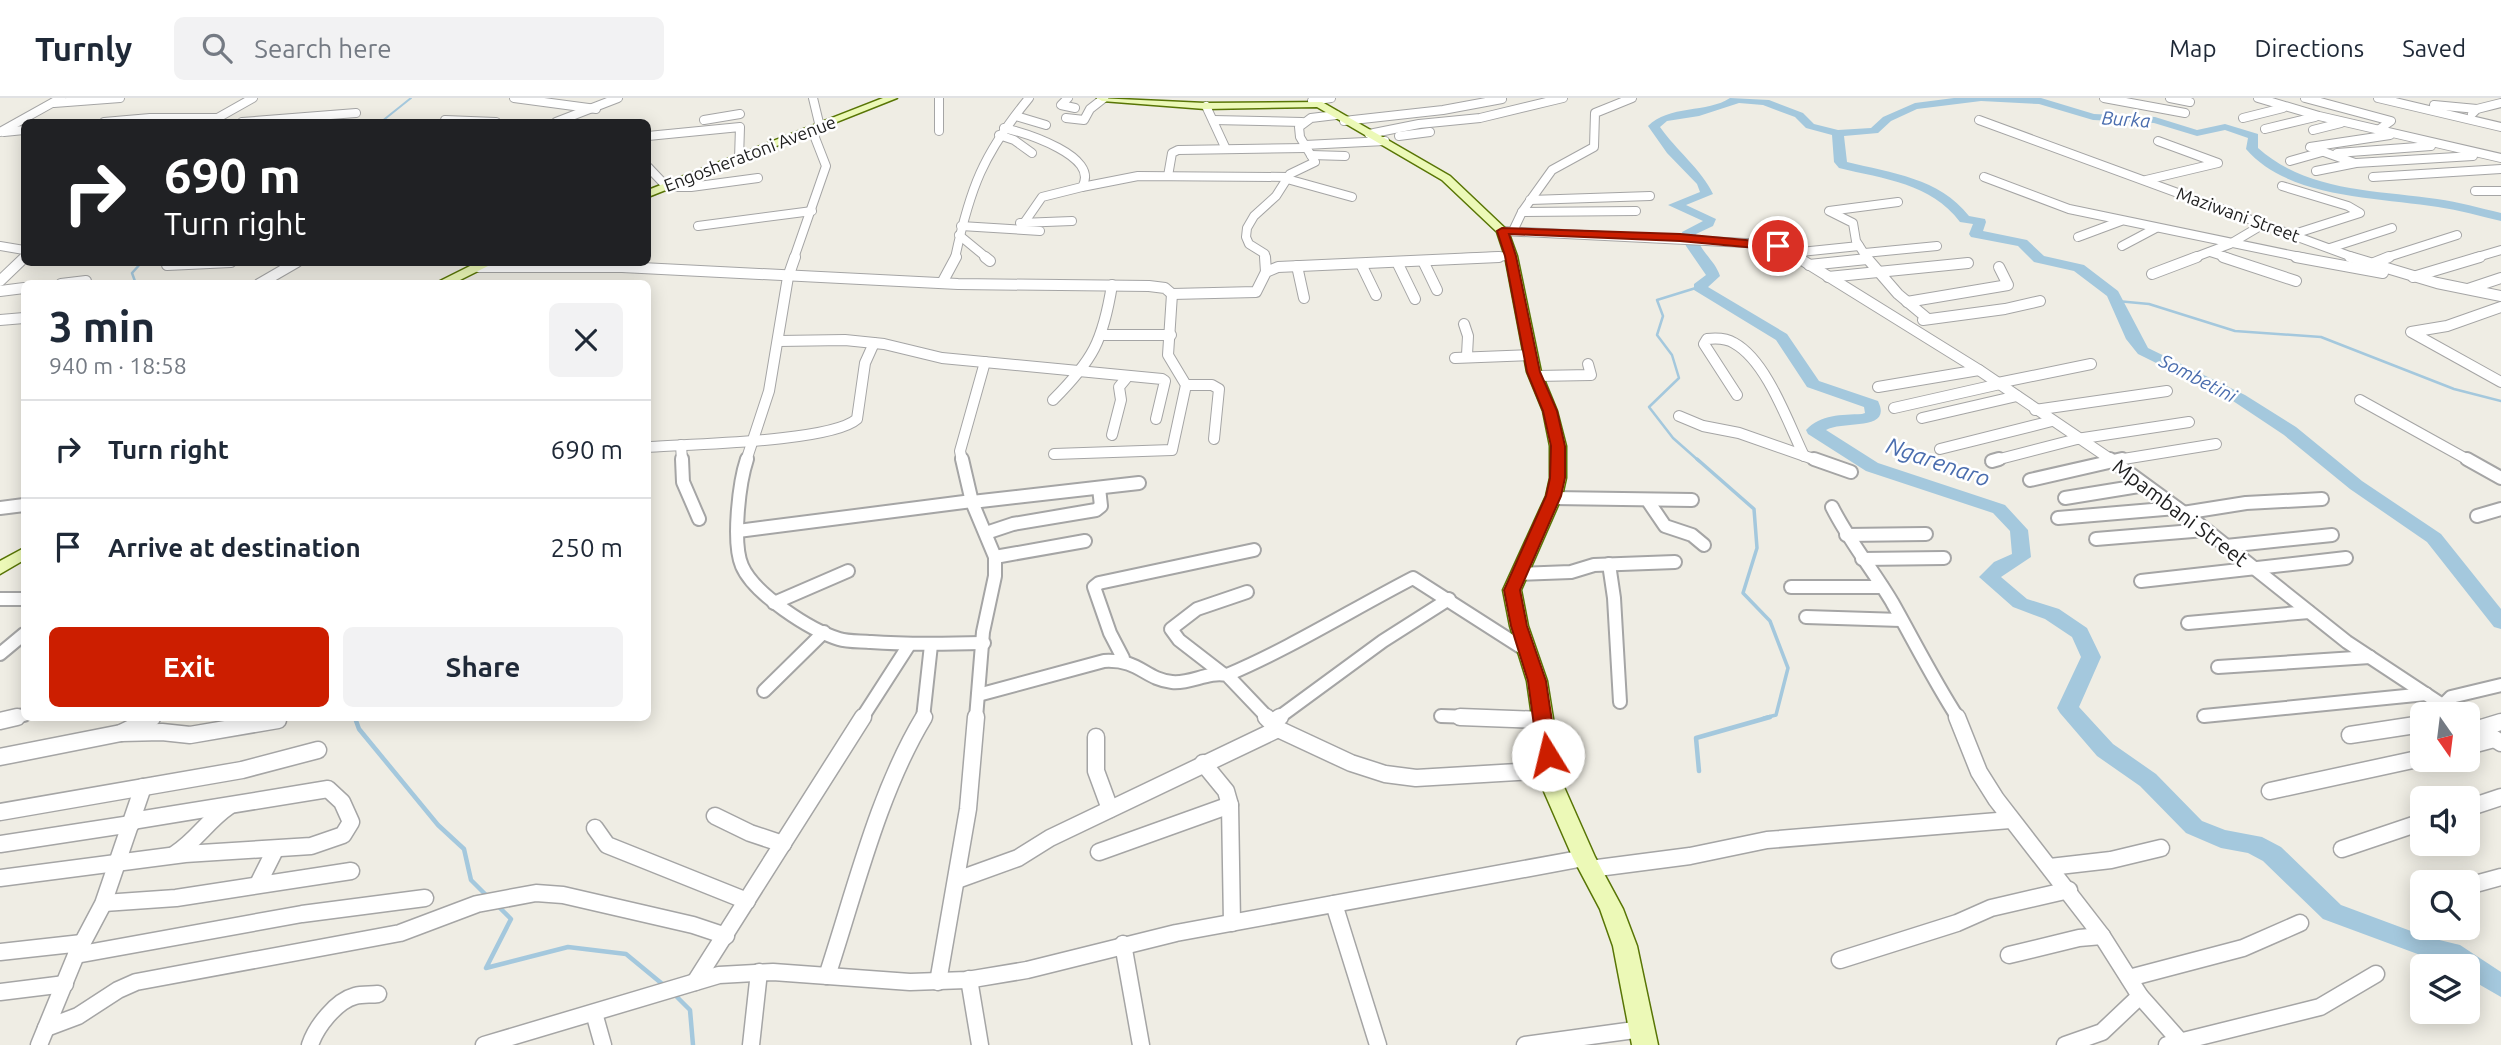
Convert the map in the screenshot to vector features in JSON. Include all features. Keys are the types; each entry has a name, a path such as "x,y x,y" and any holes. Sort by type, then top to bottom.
{"street":[{"path":"22,119 61,98"},
{"path":"53,103 120,98"},
{"path":"138,119 219,118 253,98"},
{"path":"514,98 596,109"},
{"path":"569,98 607,104"},
{"path":"565,119 618,98"},
{"path":"813,98 816,129 826,166 788,277 769,391 740,480 738,531 741,564 750,579 783,611 839,639 909,645 984,643"},
{"name":"Engosheratoni Avenue","path":"651,193 892,98"},
{"path":"939,98 939,131"},
{"path":"942,283 955,259 960,231 979,171 1002,132 1029,98"},
{"path":"1068,98 1061,105 1075,108"},
{"path":"1066,118 1084,121 1090,108 1103,98 1205,108 1302,122"},
{"path":"1378,138 1419,124 1480,118 1563,98"},
{"path":"1508,231 1552,170 1578,159 1594,147 1595,113 1632,98"},
{"path":"2104,98 2184,114 2192,100 2170,98"},
{"path":"2258,98 2319,116 2501,158"},
{"path":"2268,102 2278,98"},
{"path":"2305,98 2391,121 2378,130"},
{"path":"2378,98 2501,127"},
{"path":"2410,98 2428,105"},
{"path":"2491,98 2501,102"},
{"path":"559,266 634,267 942,283 1159,287 1172,293 1253,293 1266,272 1265,254 1249,244 1246,232 1254,216 1270,204 1288,178 1296,170 1313,164 1299,134 1299,127 1307,118 1443,110 1502,99"},
{"path":"1205,108 1317,100 1340,118 1446,178 1508,231 1530,355 1535,376 1550,411 1558,446 1558,478 1553,498 1512,590 1514,606 1537,681 1553,787 1587,864 1611,909 1625,946 1644,1037 1525,1045"},
{"path":"2386,107 2395,102"},
{"path":"2416,107 2428,105 2477,109 2501,102"},
{"path":"2243,118 2286,107"},
{"path":"2353,111 2361,107 2386,107 2455,123"},
{"path":"1205,108 1225,147"},
{"path":"2466,118 2477,109"},
{"path":"280,119 356,113"},
{"path":"704,120 739,113 739,159"},
{"path":"1016,116 1046,125"},
{"path":"2265,129 2319,116"},
{"path":"0,132 21,119"},
{"name":"Maziwani Street","path":"1979,120 2072,151 2262,225 2413,277 2501,296"},
{"path":"0,121 18,121"},
{"path":"2313,130 2344,122"},
{"path":"651,136 741,128"},
{"path":"0,132 21,130"},
{"path":"1002,132 1032,153"},
{"path":"1002,132 1029,134 1079,160 1084,170 1085,182 1082,187"},
{"path":"1307,149 1430,132"},
{"path":"2356,163 2311,147 2398,134"},
{"path":"2144,180 2218,163 2158,141"},
{"path":"2290,161 2325,153 2442,145"},
{"path":"1168,176 1174,151 1225,147 1307,149 1345,156"},
{"path":"2316,171 2356,163 2488,155"},
{"path":"2373,177 2501,169"},
{"path":"651,170 667,187 691,187 758,178"},
{"path":"1024,223 1042,197 1127,177 1288,178 1352,197"},
{"path":"1983,177 2057,205 2122,221 2432,282"},
{"path":"2282,186 2347,206 2360,213 2291,235"},
{"path":"2475,191 2501,191"},
{"path":"1530,200 1650,196"},
{"path":"1898,202 1829,209 1853,223 1854,237 1864,253 1907,302 1928,319"},
{"path":"698,226 812,211"},
{"path":"1522,212 1636,211"},
{"path":"960,231 1024,223 1072,221"},
{"path":"2078,237 2122,221"},
{"path":"2152,274 2230,244 2262,225"},
{"path":"1003,226 1040,231"},
{"path":"2122,246 2156,228"},
{"path":"2330,248 2392,228"},
{"path":"960,231 990,261"},
{"name":"Mpambani Street","path":"1508,231 1702,239 1766,244 1791,253 1979,370 2111,461 2180,510 2370,657 2438,702"},
{"path":"2374,263 2457,234"},
{"path":"0,246 21,250"},
{"path":"1791,253 1864,253 1937,246"},
{"path":"2413,277 2501,250"},
{"path":"2210,252 2296,281"},
{"path":"1809,265 1864,253"},
{"path":"1266,272 1297,265 1511,256"},
{"path":"1,277 21,261"},
{"path":"1423,261 1437,290"},
{"path":"1397,262 1415,299"},
{"path":"1828,277 1968,263"},
{"path":"1361,264 1376,295"},
{"path":"1297,265 1304,298"},
{"path":"265,280 289,266"},
{"path":"449,280 482,266"},
{"path":"1907,302 2008,285 1999,267"},
{"path":"2465,289 2501,278"},
{"path":"1053,400 1083,371 1104,335 1112,285"},
{"path":"0,291 21,288"},
{"path":"1054,454 1172,450 1186,385 1168,355 1172,293"},
{"path":"1902,322 2005,309 2040,301"},
{"path":"2501,307 2447,326 2411,332 2501,382"},
{"path":"0,320 21,318"},
{"path":"1464,324 1468,336 1467,355"},
{"path":"1104,335 1171,335"},
{"path":"779,341 821,339 874,344 942,358 1166,381 1156,419"},
{"path":"1737,396 1704,344 1707,339 1725,339 1737,344 1756,364 1804,456"},
{"path":"651,447 827,433 854,424 860,408 865,363 874,344"},
{"path":"1455,358 1467,355 1530,355"},
{"path":"938,982 968,809 984,625 995,576 995,557 972,501 960,451 985,362"},
{"path":"1535,376 1591,374 1588,364"},
{"path":"1894,408 2091,364"},
{"path":"1878,387 1979,370"},
{"path":"1112,435 1121,400 1119,387 1128,376"},
{"path":"1186,385 1212,385 1219,389 1214,439"},
{"path":"2035,410 2167,391"},
{"path":"1922,418 2017,396"},
{"path":"2360,400 2501,478"},
{"path":"1679,416 1703,426 1738,433 1851,472"},
{"path":"1940,449 2052,421"},
{"path":"1992,461 2077,439 2189,422"},
{"path":"2030,480 2111,461 2216,444"},
{"path":"681,445 684,482 699,519"},
{"path":"738,531 1139,483"},
{"path":"2065,498 2145,485"},
{"path":"986,533 1013,524 1096,510 1101,506 1099,488"},
{"path":"1553,498 1692,500"},
{"path":"2058,518 2322,499"},
{"path":"1648,501 1663,524 1671,529 1694,534 1704,545"},
{"path":"0,508 21,505"},
{"path":"1832,507 1846,535 1882,587 1925,666 1962,724 1979,772 2010,820 2050,867 2102,936 2174,1043 2320,1007 2376,974"},
{"path":"2477,516 2501,509"},
{"path":"2096,539 2205,530"},
{"path":"1846,535 1926,534"},
{"path":"2226,546 2332,535"},
{"path":"995,557 1085,541"},
{"path":"1123,658 1110,633 1094,587 1099,583 1254,550"},
{"path":"0,569 21,555"},
{"path":"1862,559 1944,558"},
{"path":"2141,581 2346,558"},
{"path":"1519,574 1571,572 1594,565 1675,562"},
{"path":"1609,564 1614,584 1618,640 1616,675 1620,702"},
{"path":"774,603 848,571"},
{"path":"978,695 1104,660 1123,658 1140,665 1152,675 1174,682 1225,674 1276,654 1306,634 1405,580 1420,580 1529,652"},
{"path":"1791,587 1882,587"},
{"path":"1247,592 1194,609 1185,614 1171,629 1179,640 1225,674 1275,725 1351,763 1400,777 1550,770"},
{"path":"0,599 21,599"},
{"path":"957,880 1020,858 1038,849 1051,838 1275,725 1383,641 1448,599"},
{"path":"2188,623 2309,612"},
{"path":"1806,617 1901,620"},
{"path":"764,691 824,632"},
{"path":"0,654 21,636"},
{"path":"695,982 909,645"},
{"path":"827,976 880,815 910,739 924,717 931,645"},
{"path":"2218,667 2370,657"},
{"path":"2446,702 2451,696 2501,685"},
{"path":"2204,716 2426,694"},
{"path":"0,721 21,716"},
{"path":"1441,716 1542,720"},
{"path":"121,733 146,721"},
{"path":"0,757 121,733 162,732 190,735 272,721"},
{"path":"2480,724 2501,722"},
{"path":"2350,734 2410,726"},
{"path":"2480,730 2497,741"},
{"path":"1096,737 1096,771 1110,809"},
{"path":"0,812 242,770 318,750"},
{"path":"2270,792 2410,761"},
{"path":"1203,763 1226,791 1230,805 1232,923"},
{"path":"39,1045 79,949 104,903 143,787"},
{"path":"0,844 328,789 333,791 351,814 350,829 344,834 315,843 0,878"},
{"path":"2480,804 2501,797"},
{"path":"171,857 191,844 217,814 233,805"},
{"path":"1099,852 1230,805"},
{"path":"715,816 750,833 783,844"},
{"path":"493,1044 719,975 759,972 938,982 969,979 1064,961 1123,944 1334,904 1587,864 1656,862 1767,841 2010,820"},
{"path":"2342,849 2410,826"},
{"path":"595,828 607,845 747,901"},
{"path":"2050,867 2111,860 2161,848"},
{"path":"258,884 275,849"},
{"path":"104,903 176,898 351,871"},
{"path":"2480,883 2501,877"},
{"path":"1840,960 1957,923 1991,908 2068,890"},
{"path":"46,1028 78,1016 118,990 136,982 400,933 452,913 530,892 547,891 692,925 726,936"},
{"path":"0,952 79,949 302,914 425,898"},
{"path":"1334,904 1378,1045"},
{"path":"2129,978 2243,948 2300,923"},
{"path":"2009,955 2102,936"},
{"path":"1123,944 1141,1045"},
{"path":"751,1045 759,972"},
{"path":"969,979 979,1045"},
{"path":"0,992 65,984"},
{"path":"310,1045 317,1029 343,1003 352,997 378,994"},
{"path":"2065,1045 2102,1032 2140,996"},
{"path":"594,1013 603,1045"}],"waterway":[{"path":"385,119 411,98"},
{"name":"Burka","path":"1838,133 1874,131 1887,119 1915,106 1981,98 2040,101 2093,117 2155,120 2197,133 2225,127 2254,136 2252,149 2272,167 2295,178 2352,192 2440,203 2501,217"},
{"name":"Burka","path":"1738,100 1765,102 1799,115 1810,126 1838,133"},
{"name":"Ngarenaro","path":"1738,100 1699,113 1664,118 1654,126 1671,151 1702,183 1707,194 1674,205 1710,219 1708,223 1689,232 1693,246 1708,264 1713,276 1699,287 1782,337 1813,384 1872,404 1873,416 1832,420 1814,430 1872,467 1999,509 2019,530 2022,557 2001,566 1989,577 2020,603 2052,614 2080,633 2091,657 2068,708 2105,750 2148,780 2194,827 2221,839 2253,844 2272,854 2332,912 2425,947 2451,953 2501,986"},
{"name":"Sombetini","path":"1838,133 1840,162 1843,165 1920,183 1955,206 1965,219 1980,222 1976,234 2022,243 2039,259 2079,268 2113,294 2134,339 2143,351 2239,398 2290,431 2356,485 2434,538 2501,622"},
{"path":"135,280 132,273 138,266"},
{"path":"1699,287 1657,300 1663,316 1657,335 1672,355 1679,378 1649,407 1673,438 1699,461"},
{"path":"2117,301 2149,304 2235,331 2321,337 2454,389 2501,401"},
{"path":"1697,459 1754,509 1757,548 1743,593 1770,621 1788,668 1776,715 1764,718"},
{"path":"1699,771 1696,738 1770,717"},
{"path":"356,721 359,729 438,825 464,849 471,880 487,896"},
{"path":"500,908 511,919 486,968 568,947 626,954 666,987"},
{"path":"674,994 690,1010 693,1045"}],"route":[{"path":"1548,755 1537,681 1519,626 1512,590 1554,496 1558,478 1558,446 1550,411 1534,372 1511,256 1502,231 1680,238 1778,246"}]}
